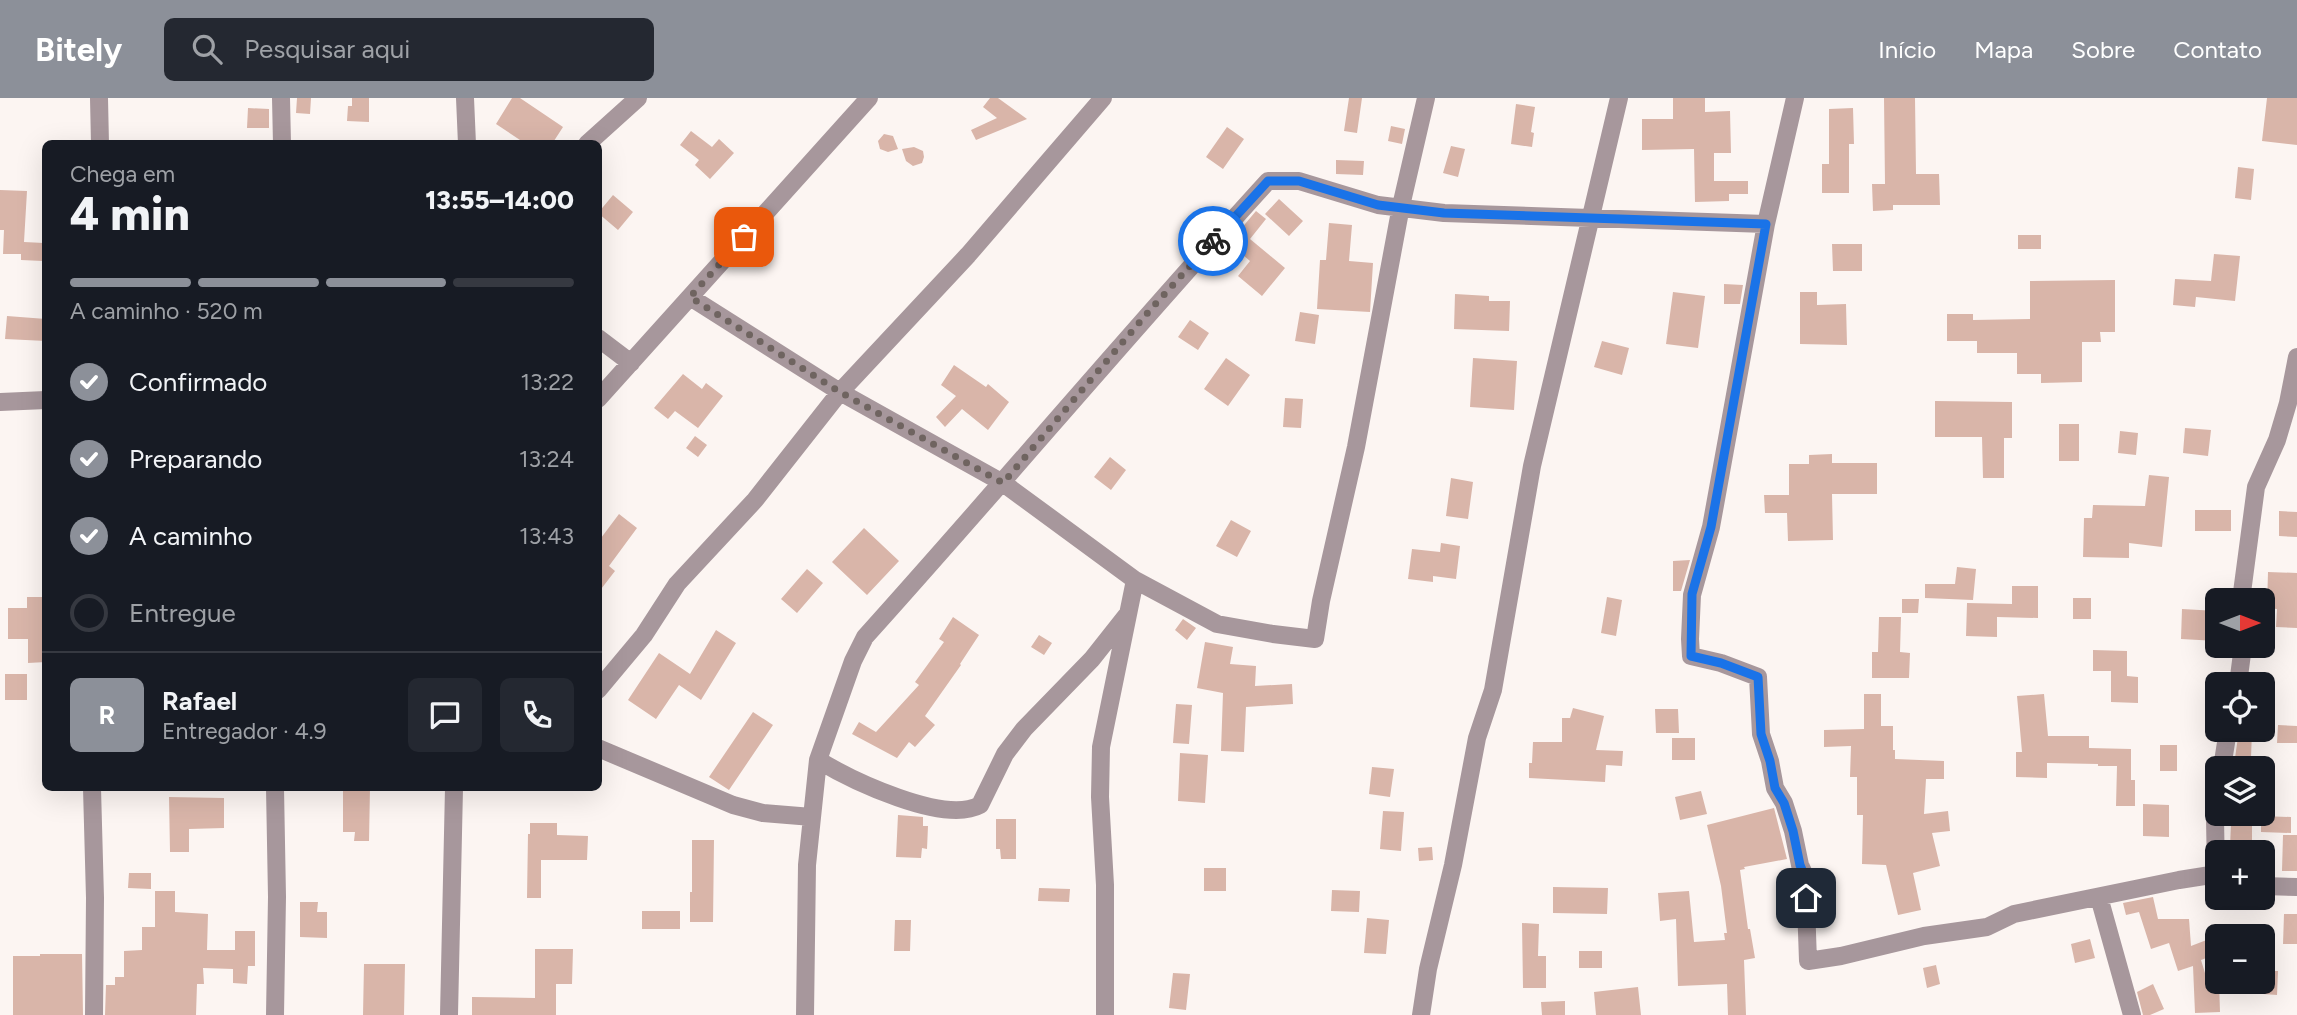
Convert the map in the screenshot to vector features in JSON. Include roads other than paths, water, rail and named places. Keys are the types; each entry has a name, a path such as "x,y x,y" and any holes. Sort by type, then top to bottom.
{"street":[{"path":"99,98 100,140"},
{"path":"281,98 282,140"},
{"path":"465,98 467,140"},
{"path":"591,140 638,98"},
{"path":"602,396 869,98"},
{"path":"602,685 644,635 677,584 755,500 840,392 968,256 1103,98"},
{"path":"690,297 840,392 1003,483 1135,580 1217,624 1315,639 1329,562 1356,447 1401,206 1426,98"},
{"path":"1421,1015 1428,969 1453,865 1477,738 1495,679 1532,466 1619,98"},
{"path":"1795,98 1766,224 1711,527 1692,594 1690,639 1691,656 1721,663 1758,677 1761,734 1775,788 1784,803 1805,877 1808,961 1924,936 1987,928 2014,914 2205,876"},
{"path":"805,1015 806,905 818,760 853,661 865,637 1003,483 1150,310 1268,181 1299,181 1378,205 1444,213 1766,224"},
{"path":"602,341 631,363"},
{"path":"2243,588 2256,487 2277,440 2297,357"},
{"path":"0,402 42,400"},
{"path":"1105,1015 1101,747 1135,580"},
{"path":"818,760 843,775 896,798 949,808 974,808 980,805 1005,754 1024,729 1092,659 1129,612"},
{"path":"602,750 733,805 762,813 812,817"},
{"path":"92,791 94,1015"},
{"path":"275,791 275,1015"},
{"path":"449,1015 454,791"},
{"path":"2275,886 2297,887"},
{"path":"2099,897 2132,1015"}]}
